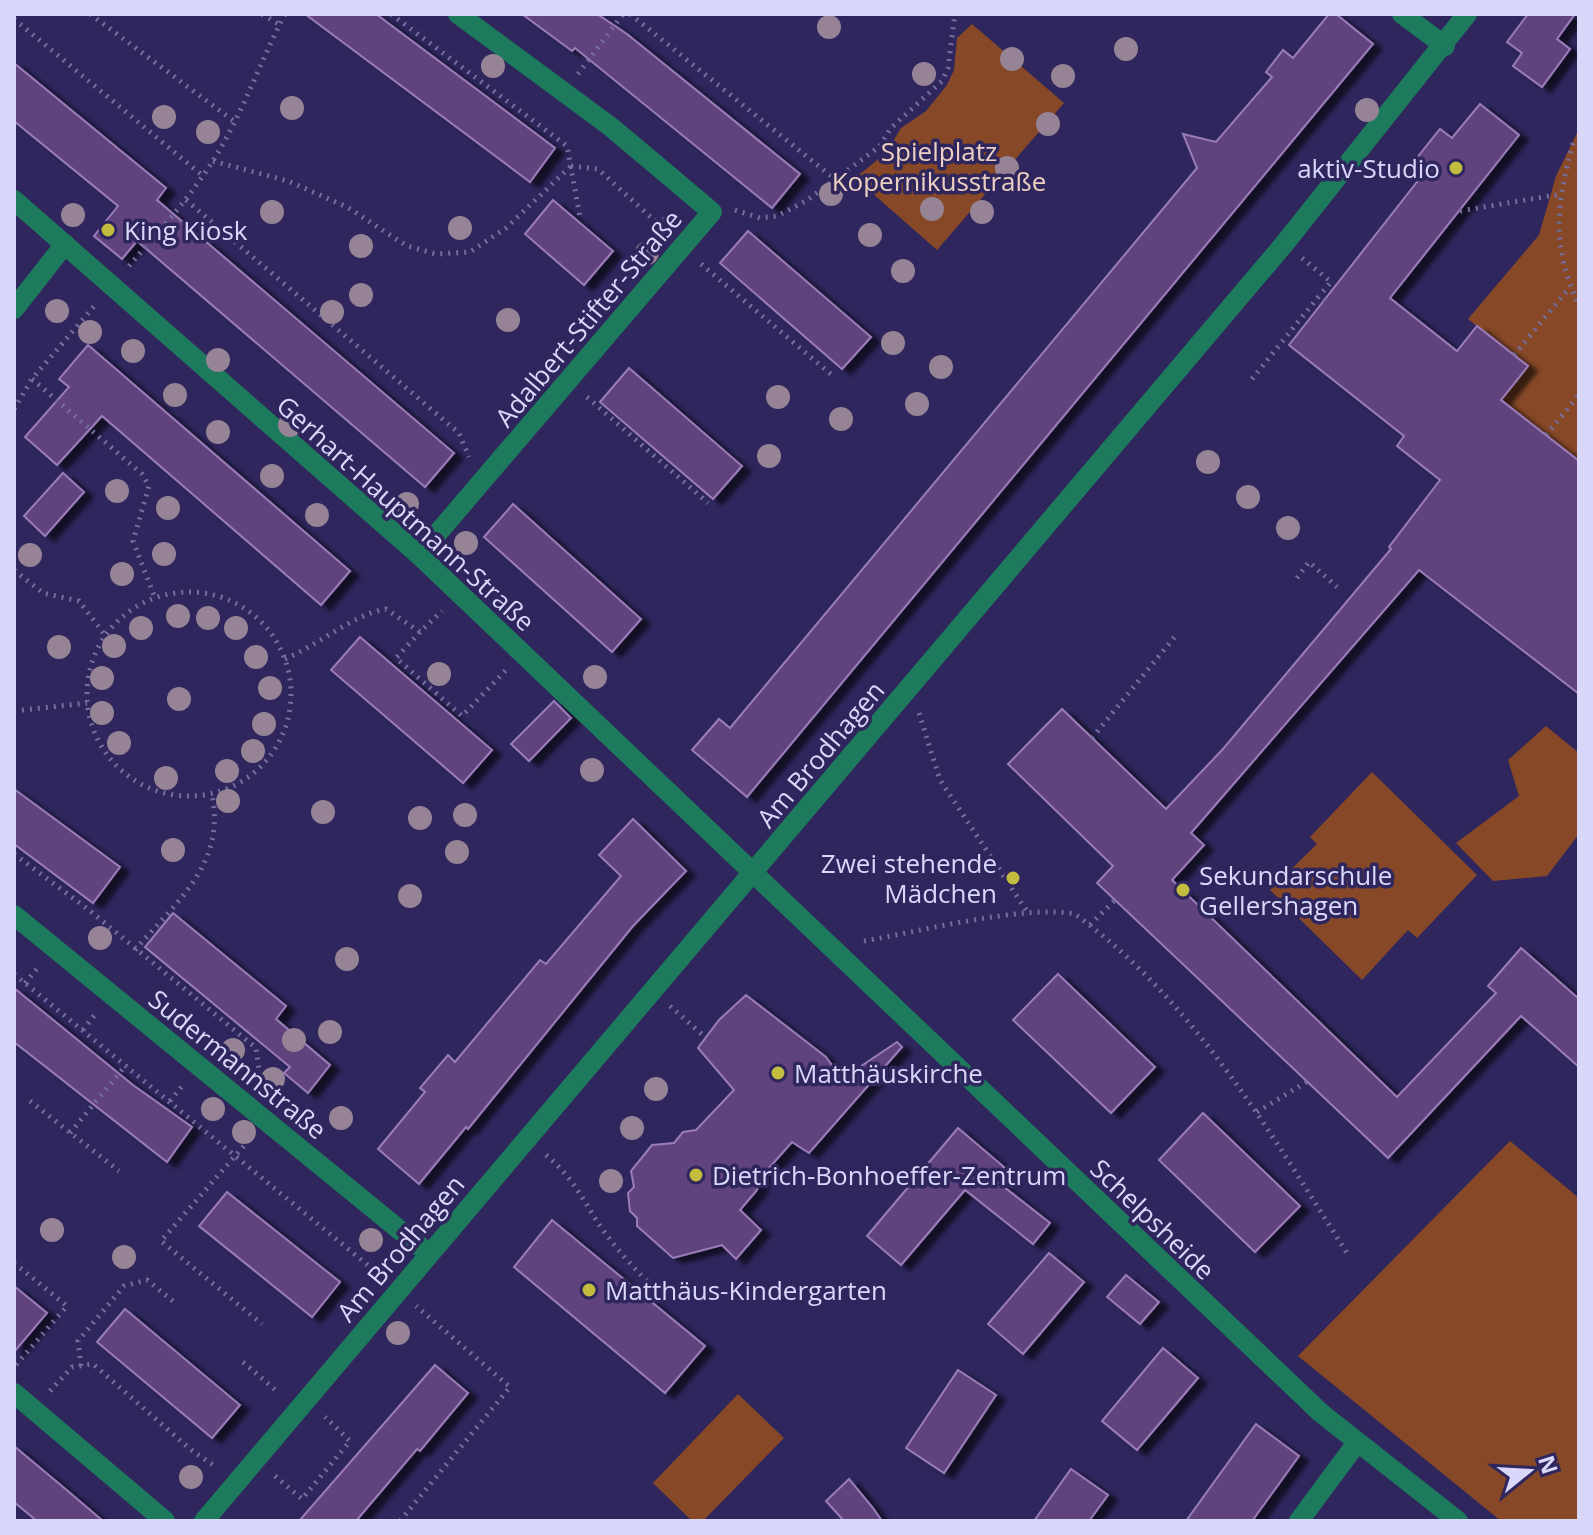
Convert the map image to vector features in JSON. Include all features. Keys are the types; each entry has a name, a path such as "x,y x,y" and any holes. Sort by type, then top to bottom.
{"street":[{"name":"Adalbert-Stifter-Straße","path":"419,555 712,212 565,91 458,14"},
{"path":"1402,14 1445,46"},
{"name":"Am Brodhagen","path":"204,1521 753,876 1285,243 1445,46 1467,14"},
{"name":"Gerhart-Hauptmann-Straße","path":"14,200 419,555 753,876"},
{"path":"14,309 65,244"},
{"name":"Schelpsheide","path":"753,876 1356,1444 1458,1521"},
{"name":"Sudermannstraße","path":"14,915 429,1254"},
{"path":"14,1393 165,1521"},
{"path":"1299,1521 1356,1444"}],"path":[{"path":"90,14 235,122"},
{"path":"262,14 280,25"},
{"path":"14,409 32,379 186,200 203,176 235,122 285,14"},
{"path":"391,14 567,146 580,217"},
{"path":"565,91 623,14"},
{"path":"630,14 836,180"},
{"path":"213,161 288,181 347,207 407,246 436,254 470,252 506,228 571,166 598,169 655,221 732,210 760,218 777,216 836,180 879,147 891,128 942,81 948,68 955,14"},
{"path":"14,19 203,176"},
{"path":"1573,143 1561,194 1557,235 1570,287 1579,306"},
{"path":"1460,211 1561,194"},
{"path":"186,200 459,433 480,483"},
{"path":"1252,379 1322,298 1331,282 1285,243"},
{"path":"682,247 834,377"},
{"path":"1514,355 1570,287"},
{"path":"32,379 142,474 149,486 133,541 155,598"},
{"path":"568,381 708,503"},
{"path":"1546,435 1579,395"},
{"path":"1297,578 1309,562 1337,587"},
{"path":"14,570 43,593 79,601 105,635"},
{"path":"194,591 226,598 254,614 276,639 285,659 292,702 284,733 268,761 242,782 212,795 180,797 145,787 116,767 96,738 87,703 90,668 105,635 129,610 155,598 194,591"},
{"path":"458,593 396,658 462,716 521,653"},
{"path":"285,659 317,646 370,611 386,609 420,632"},
{"path":"1092,738 1177,634"},
{"path":"911,685 931,759 940,780 1029,914"},
{"path":"14,711 87,703"},
{"path":"135,950 192,883 207,859 218,822 212,795"},
{"path":"14,854 256,1048 266,1121 161,1241 262,1324"},
{"path":"1090,925 1115,900"},
{"path":"828,947 1029,914 1066,912 1090,925 1150,980 1214,1052 1257,1112 1347,1253"},
{"path":"14,974 236,1155 510,1387 400,1521"},
{"path":"654,991 705,1037"},
{"path":"70,1133 126,1065"},
{"path":"1257,1112 1308,1081"},
{"path":"30,1101 119,1171"},
{"path":"526,1139 571,1179 636,1273 659,1292"},
{"path":"14,1263 67,1306 14,1367"},
{"path":"81,1366 78,1341 124,1286 147,1280 174,1302"},
{"path":"243,1362 350,1441 302,1499 256,1460"},
{"path":"34,1410 72,1367 93,1364 236,1484"}],"green space":[{"name":"Spielplatz Kopernikusstraße","path":"972,24 1064,103 937,250 855,178 886,153 901,128 926,111 947,85 954,70 957,38"},
{"path":"1579,129 1579,461 1501,401 1527,366 1468,319 1539,235 1556,176"},
{"path":"1546,726 1579,753 1579,834 1547,876 1493,881 1456,843 1519,796 1508,760"},
{"path":"1372,772 1477,875 1417,938 1408,930 1362,980 1270,890 1317,844 1310,837"},
{"path":"1510,1141 1579,1198 1579,1521 1501,1521 1298,1356"},
{"path":"738,1394 784,1438 703,1521 692,1521 653,1483"}],"building":[{"path":"305,14 376,14 555,148 530,182"},
{"path":"522,14 597,14 627,34 800,174 772,208 575,48 572,51"},
{"path":"1329,14 1336,14 1373,44 747,797 692,750 719,719 730,728 1197,168 1183,134 1216,142 1272,77 1266,72 1283,50 1293,58"},
{"path":"1528,14 1575,14 1557,39 1570,49 1542,87 1513,66 1522,53 1507,42"},
{"path":"14,63 166,188 157,200 454,453 425,487 137,241 122,259 94,236 118,206 14,121"},
{"path":"1480,104 1519,135 1390,298 1457,351 1477,326 1528,366 1501,400 1579,461 1579,694 1419,570 1191,833 1204,845 1172,880 1397,1097 1496,993 1488,986 1521,948 1579,999 1579,1067 1521,1016 1388,1158 1097,883 1113,866 1008,764 1062,709 1166,809 1223,749 1391,549 1389,547 1440,480 1397,446 1404,436 1289,345 1424,173 1412,164 1440,129 1452,138"},
{"path":"553,200 613,251 584,285 525,234"},
{"path":"748,231 871,337 842,369 720,263"},
{"path":"88,345 350,571 321,605 102,416 57,465 25,437 69,387 59,379"},
{"path":"629,368 742,466 713,499 600,402"},
{"path":"63,473 84,492 45,536 24,516"},
{"path":"513,504 641,619 612,652 484,537"},
{"path":"360,637 492,750 463,783 331,670"},
{"path":"554,701 571,718 529,761 511,744"},
{"path":"14,789 120,867 93,903 14,844"},
{"path":"633,819 686,871 633,926 468,1129 466,1127 419,1184 378,1149 425,1092 420,1088 448,1055 455,1062 540,960 546,964 621,876 599,855"},
{"path":"173,913 286,1006 276,1019 330,1065 308,1093 284,1073 290,1067 145,947"},
{"path":"1058,974 1155,1067 1111,1113 1013,1020"},
{"path":"14,988 133,1085 192,1127 167,1162 14,1042"},
{"path":"746,995 826,1057 842,1079 897,1042 902,1047 809,1153 792,1142 760,1178 757,1190 740,1210 761,1230 736,1259 722,1245 673,1258 637,1226 637,1218 630,1211 628,1193 634,1187 631,1171 652,1145 674,1143 683,1132 696,1130 734,1090 698,1048 719,1020"},
{"path":"1203,1113 1300,1206 1255,1252 1159,1160"},
{"path":"958,1128 1004,1167 994,1179 1050,1223 1033,1244 965,1190 901,1265 867,1236"},
{"path":"227,1192 340,1282 312,1317 199,1226"},
{"name":"Matthäus-Kindergarten","path":"552,1220 705,1346 665,1393 514,1267"},
{"path":"1049,1253 1084,1282 1023,1354 988,1324"},
{"path":"1126,1275 1159,1302 1140,1324 1107,1297"},
{"path":"14,1286 47,1313 14,1352"},
{"path":"125,1309 240,1405 212,1438 97,1342"},
{"path":"1163,1348 1198,1378 1137,1450 1102,1421"},
{"path":"435,1365 468,1393 420,1451 417,1449 356,1521 299,1521"},
{"path":"958,1370 996,1395 944,1473 906,1448"},
{"path":"1256,1424 1299,1456 1268,1499 1252,1521 1186,1521"},
{"path":"14,1446 103,1521 37,1521 14,1502"},
{"path":"1071,1469 1108,1495 1089,1521 1034,1521"},
{"path":"849,1479 882,1521 844,1521 826,1501"}],"place":[{"name":"aktiv-Studio","path":"1456,168"},
{"name":"King Kiosk","path":"108,230"},
{"name":"Zwei stehende Mädchen","path":"1013,878"},
{"name":"Sekundarschule Gellershagen","path":"1183,890"},
{"name":"Matthäuskirche","path":"778,1073"},
{"name":"Dietrich-Bonhoeffer-Zentrum","path":"696,1175"},
{"name":"Matthäus-Kindergarten","path":"589,1290"}]}
